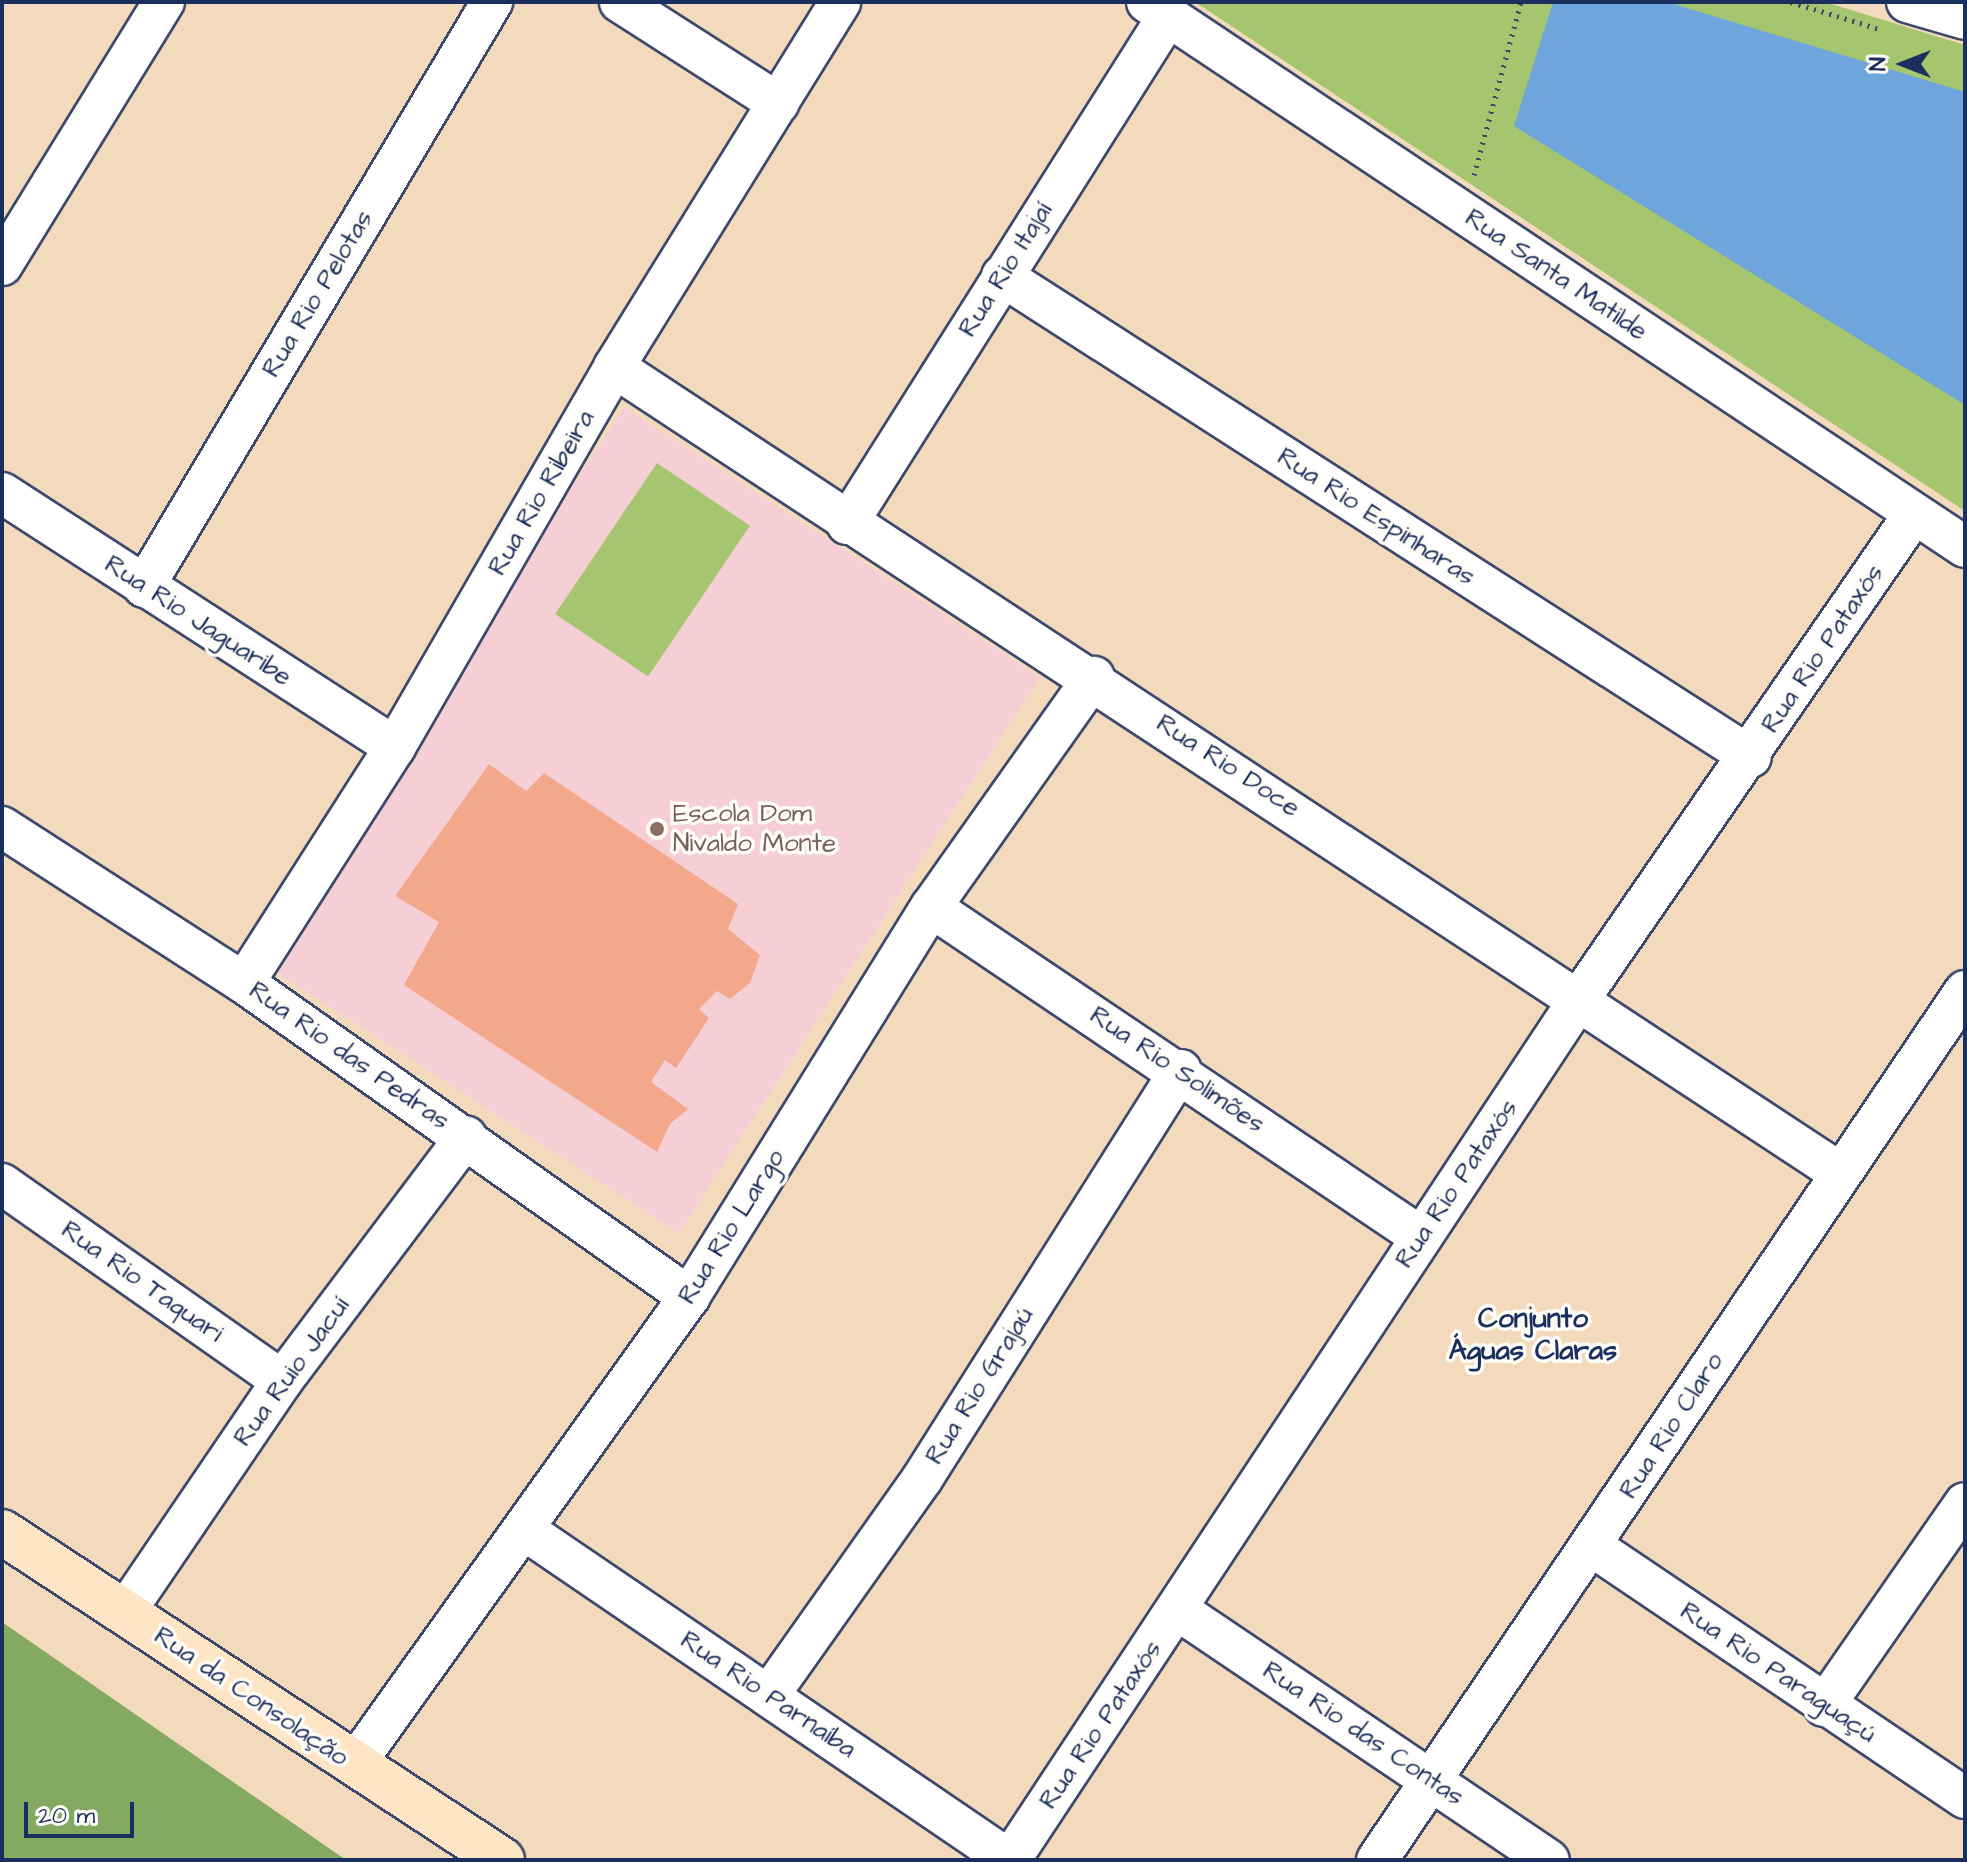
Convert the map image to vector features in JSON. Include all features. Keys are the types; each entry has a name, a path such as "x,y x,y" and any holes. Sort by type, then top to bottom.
{"street":[{"path":"2,265 164,2"},
{"name":"Rua Rio Pelotas","path":"144,587 492,2"},
{"path":"620,2 778,103"},
{"name":"Rua Rio Ribeira","path":"244,983 395,747 614,367 840,2"},
{"path":"1907,2 1965,19"},
{"name":"Rua Rio Itajaí","path":"847,524 1002,276 1157,9"},
{"name":"Rua Santa Matilde","path":"1157,9 1965,547"},
{"name":"Rua Rio Espinharas","path":"1002,276 1751,757"},
{"name":"Rua Rio Doce","path":"614,367 847,524 1094,677 1837,1171"},
{"name":"Rua Rio Jaguaribe","path":"2,493 395,747"},
{"name":"Rua Rio Pataxós","path":"1010,1860 1580,998 1751,757 1914,514"},
{"name":"Rua Rio Largo","path":"354,1765 526,1531 689,1297 931,907 1094,677"},
{"name":"Rua Rio das Pedras","path":"2,827 244,983 689,1297"},
{"name":"Rua Rio Solimões","path":"931,907 1181,1070 1421,1237"},
{"name":"Rua Rio Claro","path":"1377,1860 1429,1778 1593,1547 1837,1171 1965,991"},
{"name":"Rua Rio Grajaú","path":"769,1695 922,1479 1181,1070"},
{"name":"Rua Ruio Jacuí","path":"125,1612 282,1381 466,1137"},
{"name":"Rua Rio Taquari","path":"2,1184 282,1381"},
{"path":"1824,1706 1965,1503"},
{"name":"Rua Rio Parnaíba","path":"526,1531 1010,1860"},
{"name":"Rua da Consolação","path":"2,1532 502,1860"},
{"name":"Rua Rio Paraguaçú","path":"1593,1547 1824,1706 1965,1798"},
{"name":"Rua Rio das Contas","path":"1178,1610 1548,1860"}],"path":[{"path":"1486,190 1472,181 1521,2"}],"shaded area":[{"name":"Escola Dom Nivaldo Monte","path":"624,407 1040,677 679,1233 263,963"}],"green space":[{"path":"1195,2 1825,2 1965,45 1965,511"},
{"path":"657,463 750,526 648,677 555,614"},
{"path":"2,1622 346,1860 2,1860"}],"water":[{"path":"1553,2 1667,2 1965,92 1965,405 1514,126"}],"building":[{"path":"489,764 526,791 544,773 738,904 728,929 760,955 750,983 730,999 717,991 699,1009 709,1018 676,1068 665,1060 651,1082 688,1109 670,1124 657,1152 404,985 439,922 395,896"}],"place":[{"name":"Escola Dom Nivaldo Monte","path":"657,829"}],"district":[{"name":"Conjunto Águas Claras","path":"1533,1335"}]}
